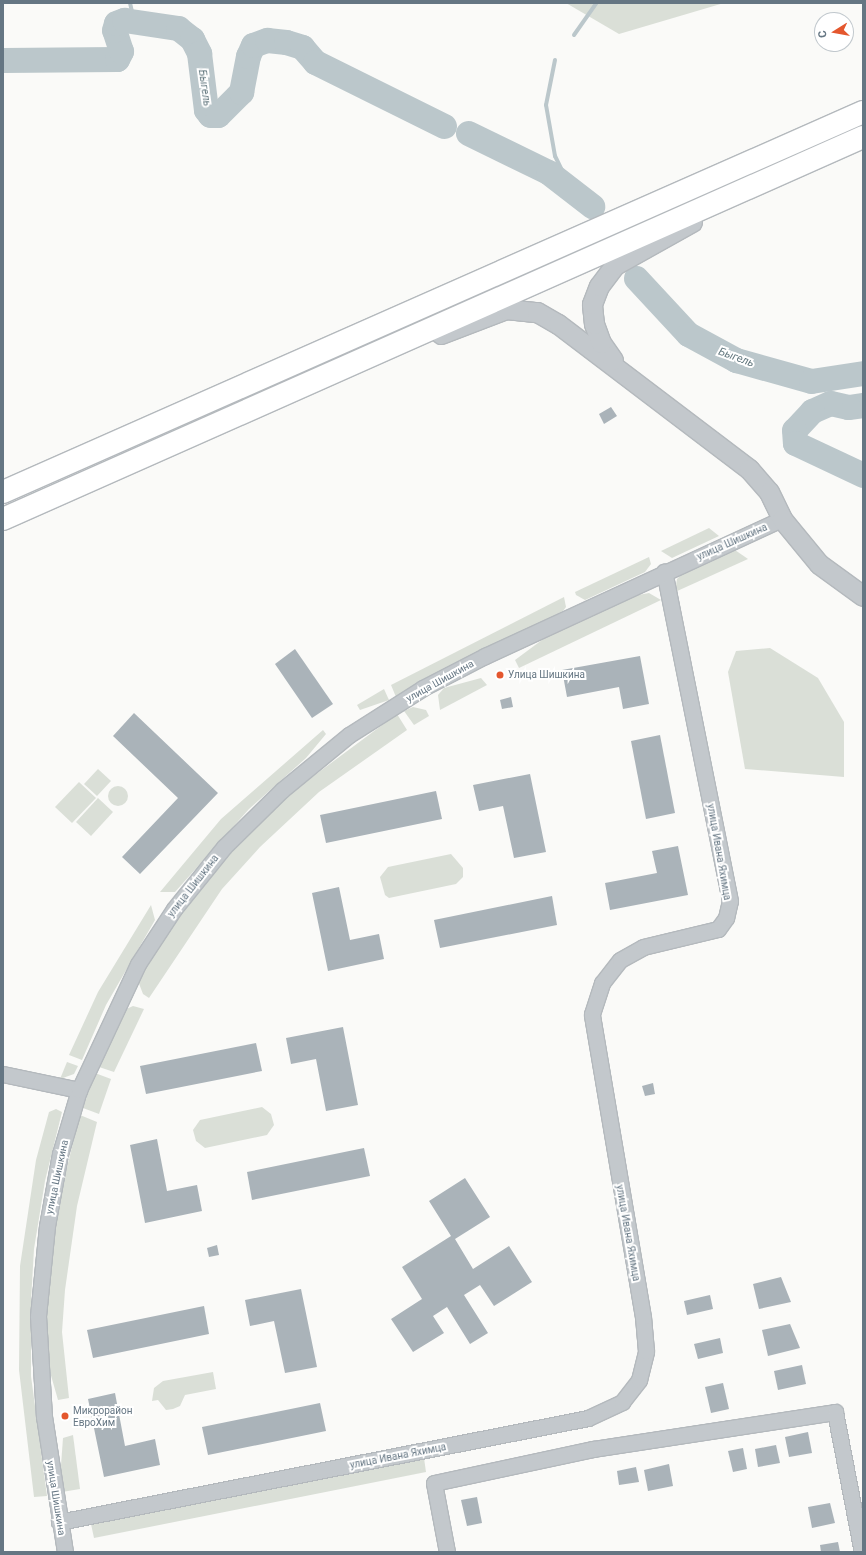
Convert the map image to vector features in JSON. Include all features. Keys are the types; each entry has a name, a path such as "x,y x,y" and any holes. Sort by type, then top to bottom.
{"highway":[{"path":"3,492 863,112"},
{"path":"3,519 863,137"}],"street":[{"path":"624,375 601,344 594,324 592,304 599,286 615,265 764,181"},
{"path":"396,345 448,333 506,309 523,308 558,324 749,469 769,492 782,519 819,564 863,596"},
{"name":"улица Шишкина","path":"65,1552 59,1522 44,1417 38,1316 47,1226 60,1154 80,1090 138,964 174,909 224,847 282,790 349,735 423,688 578,610 782,519"},
{"name":"улица Ивана Яхимца","path":"59,1522 588,1418 622,1402 639,1380 646,1351 643,1317 592,1014 602,983 620,960 643,947 718,929 726,918 730,900 664,572"},
{"path":"3,1074 80,1090"},
{"path":"447,1552 434,1483 593,1449 835,1412 862,1552"}],"shaded area":[{"path":"566,3 724,3 619,34"},
{"path":"709,528 719,536 672,558 661,551"},
{"path":"735,550 748,559 675,592 677,579 683,573"},
{"path":"649,557 651,564 645,572 585,600 576,595 575,592"},
{"path":"649,593 661,600 519,668 515,660 546,637 633,596"},
{"path":"564,597 566,607 563,611 396,697 391,685"},
{"path":"770,648 818,678 844,722 844,777 745,769 728,672 736,651"},
{"path":"481,678 487,685 440,710 438,695 444,688"},
{"path":"384,689 389,700 360,710 357,705"},
{"path":"413,707 426,710 429,716 414,725 404,711"},
{"path":"397,714 407,730 319,792 260,847 222,889 149,998 143,994 138,981 155,951 198,891 237,845 280,801"},
{"path":"323,730 326,734 306,758 249,809 175,892 160,892 221,819"},
{"path":"98,769 111,781 97,796 84,784"},
{"path":"79,782 96,798 72,823 55,807"},
{"path":"118,786 125,789 128,796 125,803 118,806 111,803 108,796 111,789"},
{"path":"98,798 113,812 91,836 76,822"},
{"path":"451,854 463,868 463,877 456,884 389,898 385,895 380,877 388,867"},
{"path":"151,905 155,920 106,1005 82,1060 69,1055 98,992"},
{"path":"133,1006 144,1009 114,1072 96,1066 120,1012"},
{"path":"67,1062 78,1066 74,1074 60,1079"},
{"path":"95,1073 111,1079 99,1114 83,1108"},
{"path":"262,1107 271,1114 274,1125 267,1135 205,1148 196,1141 193,1130 200,1120"},
{"path":"56,1109 62,1112 45,1181 34,1249 31,1301 31,1376 47,1496 34,1497 19,1370 20,1266 36,1160 49,1112"},
{"path":"80,1115 97,1122 77,1206 65,1290 62,1332 69,1398 58,1400 46,1358 48,1276 62,1187"},
{"path":"213,1372 216,1389 185,1395 180,1406 173,1409 166,1410 158,1400 152,1401 154,1388 163,1381"},
{"path":"73,1435 80,1489 62,1492 60,1479 63,1438"},
{"path":"424,1458 426,1472 94,1538 91,1524"}],"building":[{"path":"611,407 617,416 604,424 599,414"},
{"path":"295,649 333,704 312,718 275,664"},
{"path":"640,656 649,704 623,709 619,687 567,697 562,670"},
{"path":"511,697 513,707 502,709 500,700"},
{"path":"134,713 218,793 140,874 122,857 178,798 113,736"},
{"path":"660,735 675,813 646,819 631,741"},
{"path":"530,774 546,852 514,858 503,806 479,811 473,785"},
{"path":"436,791 442,819 326,843 320,815"},
{"path":"678,846 688,895 610,910 605,883 657,873 652,851"},
{"path":"339,887 350,940 379,934 384,959 328,971 312,893"},
{"path":"552,896 557,925 440,948 434,920"},
{"path":"343,1027 358,1105 326,1111 316,1059 291,1064 286,1038"},
{"path":"256,1043 262,1071 146,1094 140,1066"},
{"path":"653,1083 655,1094 645,1096 642,1086"},
{"path":"157,1139 167,1191 197,1185 202,1211 145,1223 130,1145"},
{"path":"364,1148 370,1176 252,1200 247,1172"},
{"path":"465,1178 490,1217 455,1239 473,1269 509,1246 532,1282 494,1306 480,1285 464,1295 488,1333 470,1344 447,1307 433,1316 444,1333 413,1352 391,1319 422,1299 402,1267 451,1236 429,1201"},
{"path":"217,1245 219,1255 209,1257 207,1248"},
{"path":"781,1277 791,1302 759,1309 753,1284"},
{"path":"301,1289 317,1367 285,1373 274,1321 250,1326 245,1300"},
{"path":"710,1295 713,1309 687,1315 684,1301"},
{"path":"204,1306 209,1334 93,1358 87,1330"},
{"path":"790,1324 800,1348 768,1356 762,1330"},
{"path":"720,1338 723,1353 698,1359 694,1344"},
{"path":"802,1365 806,1384 778,1390 774,1371"},
{"path":"723,1383 729,1409 711,1413 705,1387"},
{"path":"115,1393 125,1446 155,1439 160,1465 104,1477 88,1399"},
{"path":"320,1403 326,1431 208,1455 202,1427"},
{"path":"808,1432 812,1453 789,1457 785,1437"},
{"path":"776,1445 780,1463 758,1467 755,1449"},
{"path":"743,1448 747,1469 733,1472 728,1451"},
{"path":"669,1464 673,1486 648,1491 644,1470"},
{"path":"636,1467 639,1482 619,1485 617,1471"},
{"path":"477,1497 482,1523 467,1526 461,1500"},
{"path":"830,1503 835,1523 812,1528 808,1507"},
{"path":"838,1542 840,1552 821,1552 820,1545"}],"waterway":[{"path":"130,3 134,21"},
{"path":"574,35 596,3"},
{"name":"Быгель","path":"3,60 117,59 121,51 114,30 116,23 124,20 178,28 192,39 199,53 206,110 210,115 218,115 241,92 248,56 253,45 267,40 286,42 302,47 315,62 444,126"},
{"path":"555,60 546,105 555,156 572,191"},
{"name":"Быгель","path":"468,133 548,172 592,206"},
{"name":"Быгель","path":"636,278 688,334 736,360 811,381 863,373"},
{"name":"Быгель","path":"863,405 848,407 830,403 812,411 794,430 795,443 863,475"}],"place":[{"name":"Улица Шишкина","path":"500,675"},
{"name":"Микрорайон ЕвроХим","path":"65,1416"}]}
